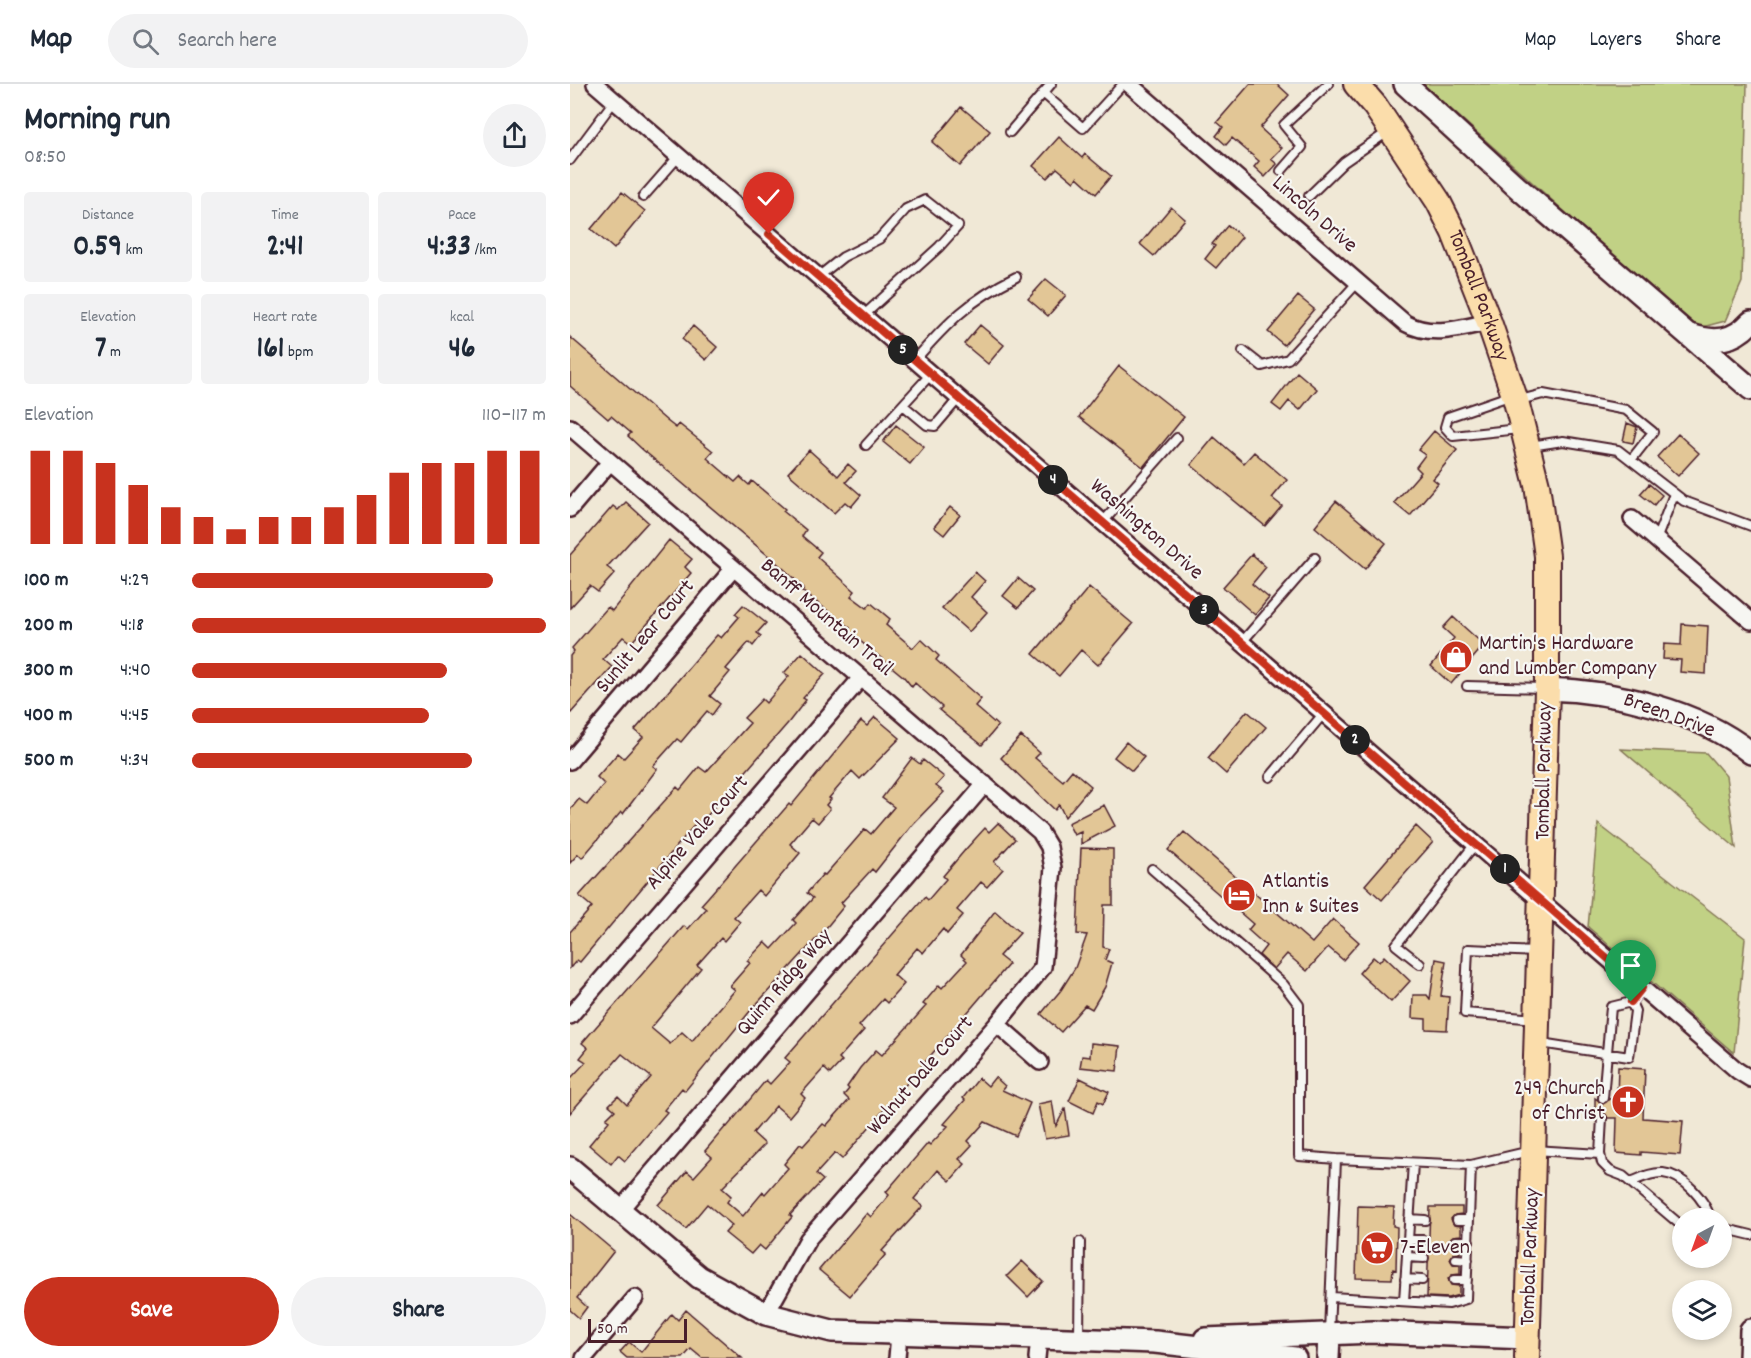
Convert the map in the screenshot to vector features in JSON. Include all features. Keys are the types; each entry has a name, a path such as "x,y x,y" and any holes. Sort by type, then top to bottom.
{"main road":[{"name":"Tomball Parkway","path":"1356,84 1438,201 1489,322 1526,438 1537,485 1547,556 1547,689 1542,901 1528,1348"}],"street":[{"name":"Washington Drive","path":"595,84 1642,988 1751,1079"},
{"name":"Lincoln Drive","path":"1129,84 1405,323 1418,330 1444,331 1489,322"},
{"path":"1405,84 1517,187 1751,388"},
{"path":"1687,334 1709,341 1724,340 1739,333 1751,322"},
{"name":"Banff Mountain Trail","path":"570,426 1040,832 1049,847"},
{"path":"570,509 610,462"},
{"path":"1632,519 1751,621"},
{"name":"Sunlit Lear Court","path":"570,761 733,569"},
{"name":"Alpine Vale Court","path":"570,1016 861,678"},
{"name":"Breen Drive","path":"1547,689 1608,695 1644,703 1714,730 1751,753"},
{"name":"Quinn Ridge Way","path":"619,1211 985,784"},
{"name":"Walnut Dale Court","path":"766,1314 808,1239 997,1024 1043,967 1053,868 1049,847"},
{"path":"997,1024 1040,1062"},
{"path":"570,1168 699,1277 766,1314 832,1330 1038,1348 1079,1340 1155,1342 1373,1332 1528,1348"},
{"path":"584,1358 635,1298"},
{"path":"1750,1358 1751,1330"},
{"path":"1328,1358 1329,1333"},
{"path":"897,1358 898,1334"},
{"path":"1155,1342 1295,1358"}],"lane":[{"path":"1010,132 1051,84"},
{"path":"1043,93 1083,128 1123,84"},
{"path":"1281,171 1302,147 1284,125 1328,84"},
{"path":"570,160 615,101"},
{"path":"1309,196 1344,162 1390,130"},
{"path":"644,197 678,156"},
{"path":"818,277 843,256 879,239 906,209 925,200 957,226 939,247 863,315"},
{"path":"915,360 962,310 985,292 1016,277"},
{"path":"1244,351 1262,366 1288,359 1358,282"},
{"path":"866,445 931,374"},
{"path":"1631,460 1653,432 1626,410 1543,394 1515,398 1448,417 1444,424 1446,431 1453,436 1563,441 1618,450 1684,501 1751,526"},
{"path":"903,405 927,425 935,426 959,398"},
{"path":"1103,522 1177,438"},
{"path":"1656,540 1674,494"},
{"path":"1242,642 1315,558"},
{"path":"1467,686 1547,689"},
{"path":"1270,777 1324,713"},
{"path":"1420,964 1396,945 1475,844"},
{"path":"1152,869 1282,984 1299,1005 1299,1156 1471,1166 1534,1150 1600,1154"},
{"path":"1540,952 1468,949 1465,1013 1629,1057 1635,1011 1631,1002"},
{"path":"1603,1098 1611,1006 1631,1002 1642,988"},
{"path":"1602,1118 1600,1154 1602,1163 1610,1171 1631,1182 1672,1217"},
{"path":"1329,1333 1336,1159"},
{"path":"1404,1301 1413,1163"},
{"path":"1331,1297 1449,1304 1466,1299 1471,1166"},
{"path":"1631,1182 1664,1173 1677,1178 1704,1201 1706,1208"},
{"path":"1409,1219 1425,1220"},
{"path":"1457,1220 1469,1220"},
{"path":"1732,1230 1751,1235"},
{"path":"1408,1240 1423,1240"},
{"path":"1455,1241 1468,1241"},
{"path":"1079,1340 1080,1242"},
{"path":"1407,1257 1424,1258"},
{"path":"1456,1259 1468,1260"},
{"path":"1405,1279 1422,1280"},
{"path":"1454,1280 1467,1280"}],"green space":[{"path":"1423,84 1747,84 1742,282 1725,321 1695,329"},
{"path":"1621,749 1706,753 1726,776 1736,848"},
{"path":"1598,824 1745,938 1734,1053 1588,927"}],"building":[{"path":"1250,84 1277,84 1289,95 1260,128 1282,148 1271,159 1277,164 1265,177 1254,167 1259,161 1232,138 1226,145 1216,136 1223,127 1217,122"},
{"path":"961,107 990,131 960,166 932,142"},
{"path":"1059,137 1082,158 1085,154 1111,176 1096,194 1077,177 1074,182 1057,168 1047,178 1033,166"},
{"path":"622,192 645,211 614,249 591,229"},
{"path":"1171,207 1185,219 1154,256 1140,244"},
{"path":"1228,225 1242,237 1216,268 1205,259 1215,246 1212,244"},
{"path":"1046,279 1066,295 1048,316 1028,299"},
{"path":"1298,296 1314,309 1284,345 1268,332"},
{"path":"980,325 1004,345 988,364 964,344"},
{"path":"693,326 717,347 706,360 682,339"},
{"path":"570,337 667,421 676,428 679,424 713,451 707,458 735,482 740,477 749,485 752,481 785,509 783,511 806,530 802,536 821,552 817,557 855,591 851,596 867,608 871,603 890,619 886,625 913,648 921,639 939,656 936,660 981,699 975,706 998,726 982,745 939,710 942,707 915,683 912,687 904,677 848,631 850,628 802,591 804,588 784,569 643,450 628,436 631,433 611,416 608,419 570,386"},
{"path":"1119,366 1184,417 1143,467 1079,417"},
{"path":"1297,372 1317,389 1300,410 1289,401 1281,411 1272,404"},
{"path":"1627,423 1637,427 1633,443 1623,441"},
{"path":"896,425 924,447 910,464 883,442"},
{"path":"1434,431 1457,450 1433,479 1438,483 1410,516 1394,503 1421,472 1416,467 1425,455 1418,450"},
{"path":"1678,434 1699,453 1678,476 1657,457"},
{"path":"1214,437 1244,463 1254,452 1287,480 1272,498 1282,506 1265,526 1191,465"},
{"path":"809,450 838,476 848,464 856,471 846,482 861,495 851,507 845,502 834,513 788,473"},
{"path":"1649,484 1662,495 1654,505 1640,494"},
{"path":"1336,501 1386,543 1365,569 1315,527"},
{"path":"626,502 648,522 607,567 615,573 598,592 590,586 570,608 570,555 613,506 618,510"},
{"path":"950,507 960,515 944,535 934,527"},
{"path":"669,540 692,559 685,567 691,573 631,643 623,637 603,659 612,667 570,714 570,656 574,651 572,648 608,607 612,611"},
{"path":"1252,554 1266,567 1252,584 1269,598 1255,615 1223,587"},
{"path":"975,572 985,581 971,597 987,612 969,632 942,608"},
{"path":"1018,578 1033,591 1018,608 1003,596"},
{"path":"1089,587 1133,624 1098,665 1081,650 1059,676 1033,654"},
{"path":"743,605 766,623 757,633 761,636 753,646 749,642 726,669 730,672 710,696 720,704 712,715 707,711 681,742 677,739 653,766 657,769 623,814 621,812 582,858 578,854 570,863 570,810 579,799 587,805 604,784 597,777 618,753 624,758 643,737 635,730 717,635 721,638 739,617 735,614"},
{"path":"1453,617 1484,645 1451,684 1431,666 1454,638 1443,628"},
{"path":"1682,624 1708,626 1706,674 1680,672 1681,660 1663,659 1664,644 1681,645"},
{"path":"802,653 825,674 803,698 806,700 700,824 697,822 580,962 577,960 570,968 570,932 592,907 579,896 677,787 680,790 699,767 706,772 750,723 744,718 762,699 766,703 789,676 784,673"},
{"path":"1247,711 1266,727 1226,774 1208,758"},
{"path":"875,717 900,738 860,779 852,771 829,798 831,799 826,805 830,809 818,823 812,818 790,844 800,853 764,896 758,890 734,917 740,922 724,941 721,938 697,965 701,968 651,1028 670,1044 682,1032 692,1041 735,990 730,986 750,963 747,961 765,942 772,949 796,923 793,920 813,898 807,893 823,874 825,875 865,829 871,834 894,807 882,798 912,758 920,764 923,760 944,777 936,786 944,792 913,824 875,872 872,869 841,903 844,906 826,928 751,1010 685,1091 682,1088 664,1110 667,1112 625,1161 618,1155 611,1164 589,1145 609,1121 606,1119 615,1110 609,1105 618,1096 627,1105 651,1077 622,1054 570,1113 570,1079 586,1062 580,1058 588,1048 582,1043 684,926 688,929 706,909 701,905 789,804 791,806 861,721 867,726"},
{"path":"1021,736 1040,753 1035,758 1063,781 1072,770 1091,786 1065,817 1059,805 1055,810 1001,758"},
{"path":"1126,742 1144,757 1132,771 1114,757"},
{"path":"1104,805 1115,826 1081,844 1081,832 1074,835 1068,823"},
{"path":"998,823 1015,839 994,862 1003,869 987,887 981,882 957,910 963,915 947,934 943,929 923,953 917,948 894,975 904,984 887,1003 883,999 859,1026 864,1030 839,1058 842,1061 830,1074 824,1068 801,1094 805,1098 789,1117 776,1106 753,1133 765,1144 722,1188 731,1196 727,1202 743,1216 763,1192 765,1194 788,1168 784,1164 800,1144 803,1146 823,1124 826,1126 849,1100 844,1095 860,1068 876,1050 882,1055 926,1006 923,1004 939,985 942,988 967,961 961,955 995,911 1020,933 999,956 1009,964 842,1159 835,1153 816,1174 823,1180 790,1215 792,1217 765,1250 759,1245 751,1254 725,1233 732,1225 707,1204 686,1229 658,1205 687,1171 694,1177 712,1157 705,1151 726,1126 766,1080 770,1084 790,1062 785,1058 925,897 928,900 946,879 943,876 965,850 985,828 989,832"},
{"path":"1416,826 1433,842 1382,900 1365,885"},
{"name":"Atlantis Inn & Suites","path":"1184,832 1312,943 1333,919 1359,942 1343,960 1328,947 1307,971 1287,954 1274,969 1259,955 1266,946 1248,930 1253,924 1168,850"},
{"path":"1081,848 1113,849 1113,905 1104,905 1103,947 1109,949 1105,960 1112,963 1105,987 1092,1009 1085,1005 1061,1032 1041,1014 1061,990 1075,968 1087,935 1077,934"},
{"path":"1384,956 1410,981 1391,1002 1359,973 1373,957 1379,962"},
{"path":"1436,959 1446,961 1441,996 1449,997 1447,1030 1426,1029 1426,1019 1412,1018 1413,995 1427,995 1430,999"},
{"path":"1091,1043 1120,1046 1117,1071 1080,1067 1082,1056 1090,1057"},
{"path":"1618,1067 1645,1069 1643,1118 1683,1121 1680,1155 1616,1153 1617,1118 1608,1118 1602,1112 1595,1117 1595,1098 1603,1104 1609,1099 1617,1099"},
{"path":"995,1077 1005,1086 1002,1090 1030,1103 1016,1136 985,1122 968,1141 972,1145 959,1159 965,1164 950,1181 938,1170 914,1199 923,1206 882,1251 886,1254 850,1296 819,1270 867,1213 871,1217 889,1195 886,1192 928,1143 930,1145 948,1126 944,1124 965,1100 963,1098 979,1078 988,1086"},
{"path":"1080,1078 1109,1092 1103,1104 1098,1101 1093,1113 1069,1101"},
{"path":"1052,1101 1056,1126 1065,1109 1069,1135 1045,1139 1038,1104"},
{"name":"7-Eleven","path":"1358,1206 1394,1207 1393,1226 1397,1227 1396,1270 1393,1269 1392,1279 1356,1278"},
{"path":"1430,1207 1462,1207 1462,1214 1455,1215 1451,1219 1454,1225 1461,1226 1461,1235 1453,1236 1449,1240 1453,1246 1460,1247 1460,1253 1453,1254 1450,1259 1453,1264 1460,1265 1460,1274 1452,1275 1448,1279 1451,1285 1459,1286 1459,1295 1448,1298 1427,1297"},
{"path":"570,1214 614,1251 577,1298 587,1307 579,1318 570,1310"},
{"path":"1022,1261 1043,1281 1028,1297 1007,1276"},
{"path":"686,1310 742,1358 702,1358 691,1349 683,1358 627,1358 620,1352 629,1342 641,1352 672,1314 678,1320"}],"place":[{"name":"Martin's Hardware and Lumber Company","path":"1456,657"},
{"name":"Atlantis Inn & Suites","path":"1239,895"},
{"name":"249 Church of Christ","path":"1628,1102"},
{"name":"7-Eleven","path":"1377,1248"}],"route":[{"path":"769,234 1642,988 1631,1002"}]}
